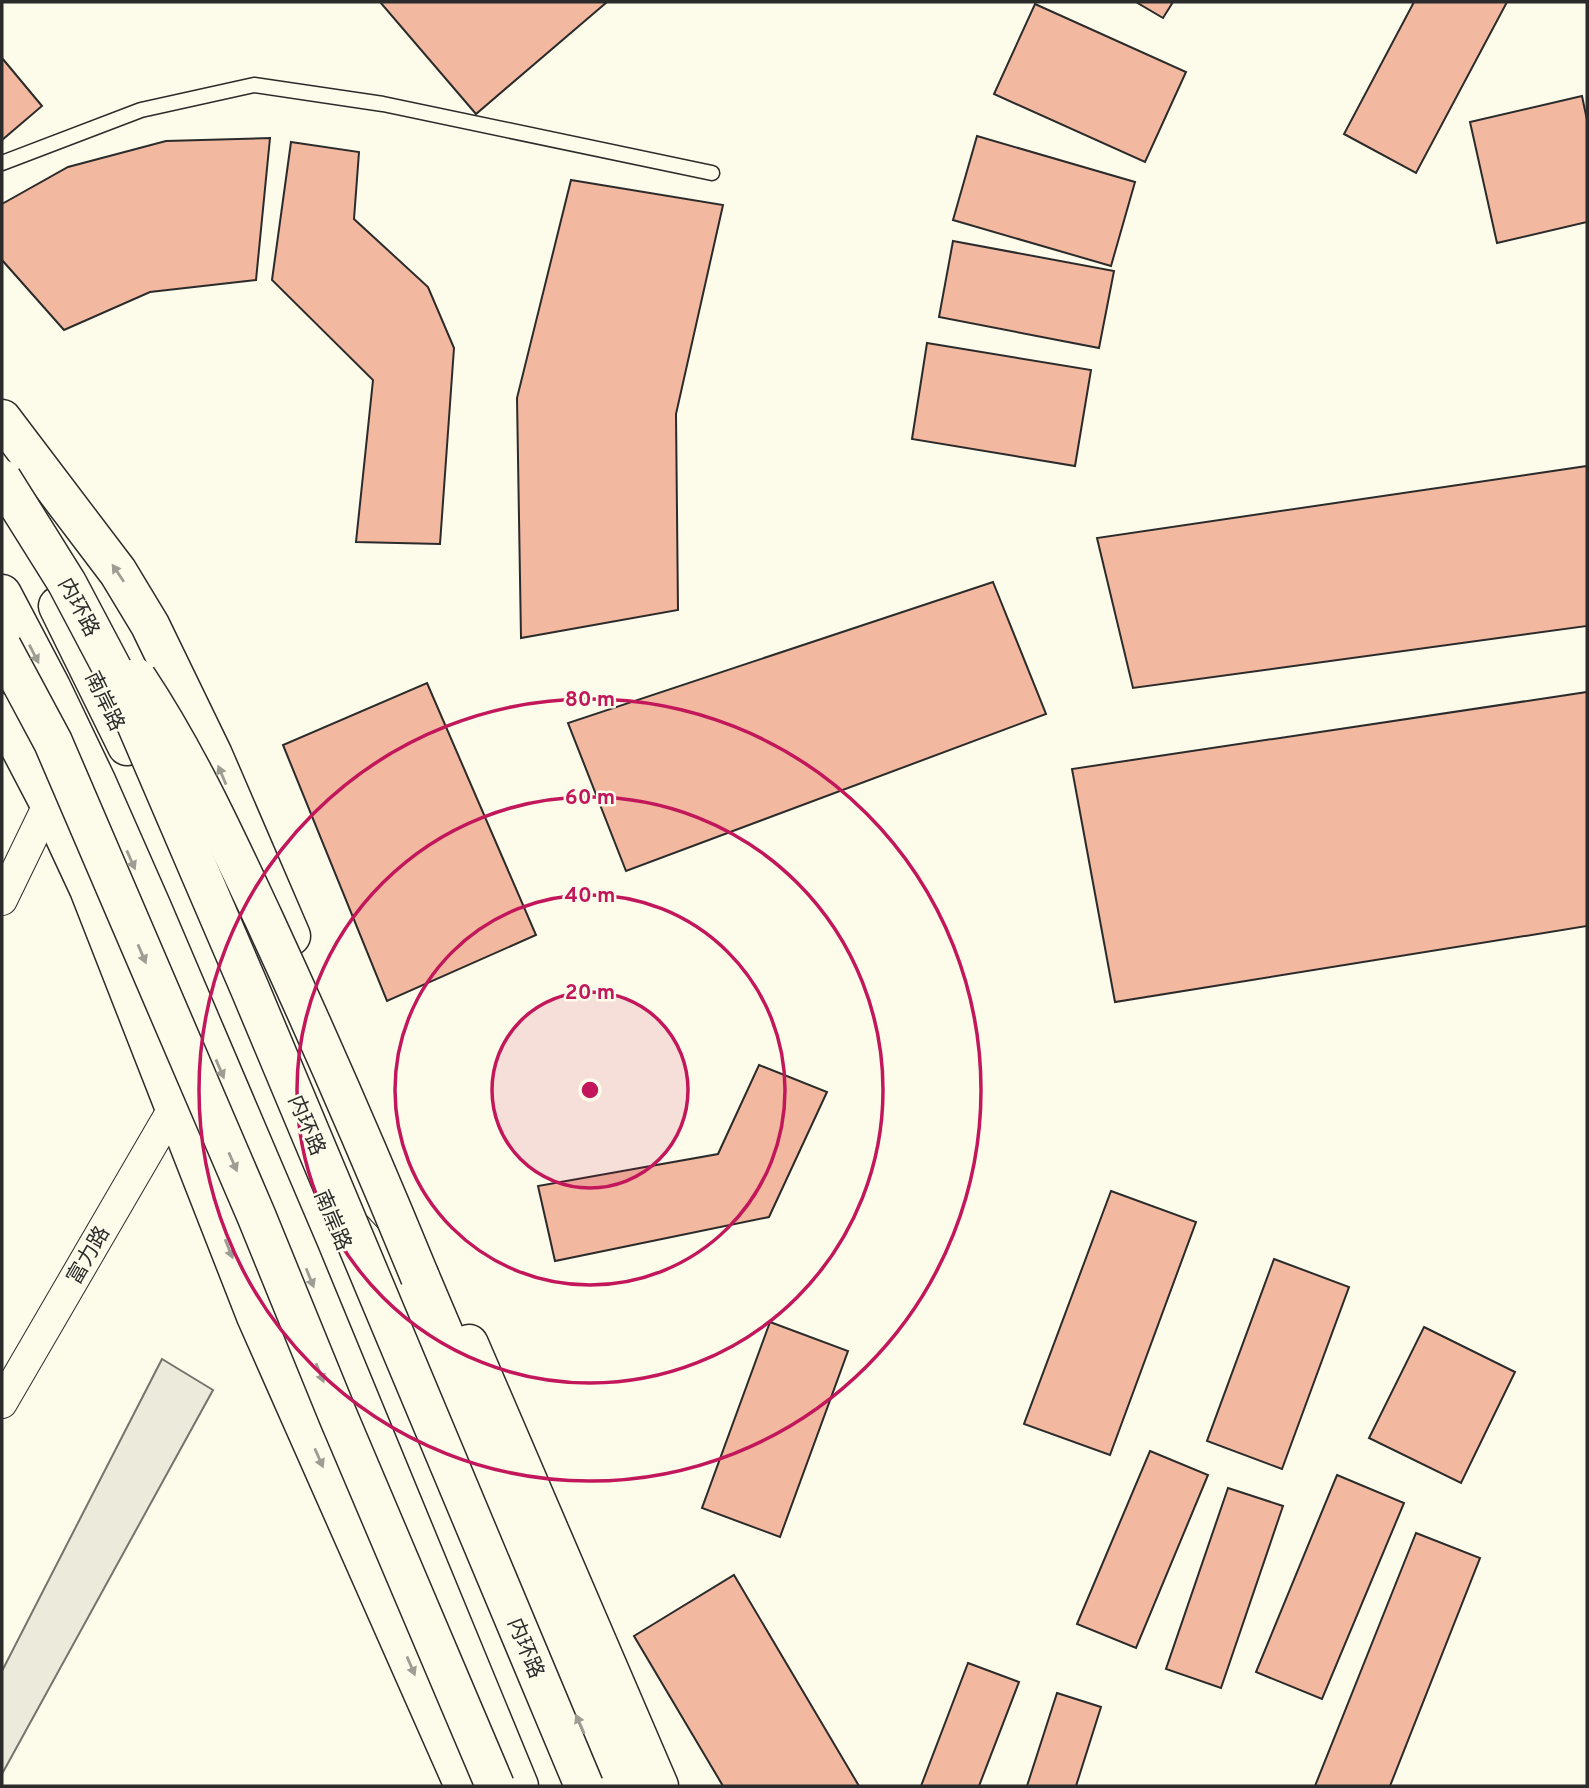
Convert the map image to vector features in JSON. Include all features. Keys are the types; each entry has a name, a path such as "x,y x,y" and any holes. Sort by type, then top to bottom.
{"main road":[{"path":"2,419 118,572 150,625 213,755 659,1786"},
{"path":"37,463 58,587 124,658 174,736 235,859 363,1139 636,1786"},
{"name":"内环路","path":"2,479 58,587 113,670 584,1786"},
{"name":"南岸路","path":"2,514 58,587 190,883 568,1786"},
{"name":"南岸路","path":"2,594 96,781 300,1255 510,1785"},
{"path":"2,647 53,742 256,1215 338,1416 510,1785"},
{"path":"2,713 49,803 89,889 256,1316 464,1786"},
{"path":"190,883 300,958"},
{"path":"441,1735 510,1785"}],"street":[{"path":"2,900 49,803 96,781"},
{"name":"富力路","path":"2,1404 174,1107"},
{"path":"383,1256 385,1152"},
{"path":"320,1191 383,1256 608,1786"}],"lane":[{"path":"2,163 141,110 254,85 383,104 712,173"}],"shaded area":[{"path":"162,1359 213,1390 2,1774 2,1671"}],"building":[{"path":"380,2 607,2 476,114"},
{"path":"1136,2 1173,2 1163,18"},
{"path":"1414,2 1507,2 1416,173 1344,134"},
{"path":"1035,4 1186,72 1145,162 994,94"},
{"path":"2,58 42,106 2,140"},
{"path":"1582,96 1587,120 1587,222 1497,243 1470,122"},
{"path":"977,136 1135,182 1111,266 953,220"},
{"path":"270,138 256,280 150,292 64,330 2,260 2,204 68,167 166,141"},
{"path":"291,142 359,152 354,219 428,287 454,348 440,544 356,542 373,380 272,280"},
{"path":"571,180 723,205 676,414 678,610 521,638 517,398"},
{"path":"953,241 1114,271 1099,348 939,317"},
{"path":"927,343 1091,370 1075,466 912,439"},
{"path":"1587,466 1587,626 1133,688 1097,538"},
{"path":"993,582 1046,714 626,871 568,723"},
{"path":"427,683 536,935 387,1001 283,745"},
{"path":"1587,692 1587,926 1115,1002 1072,769"},
{"path":"759,1065 827,1092 769,1217 555,1261 538,1186 718,1154"},
{"path":"1111,1191 1196,1222 1110,1455 1024,1424"},
{"path":"1274,1259 1349,1287 1282,1469 1207,1441"},
{"path":"770,1322 848,1351 780,1537 702,1508"},
{"path":"1424,1327 1515,1372 1461,1483 1369,1438"},
{"path":"1150,1451 1208,1475 1136,1648 1077,1624"},
{"path":"1337,1475 1404,1503 1322,1699 1256,1672"},
{"path":"1228,1488 1283,1506 1221,1688 1166,1669"},
{"path":"1416,1533 1480,1558 1390,1786 1315,1786"},
{"path":"734,1575 859,1786 723,1786 634,1636"},
{"path":"968,1663 1019,1682 979,1786 921,1786"},
{"path":"1057,1693 1101,1707 1076,1786 1027,1786"}]}
